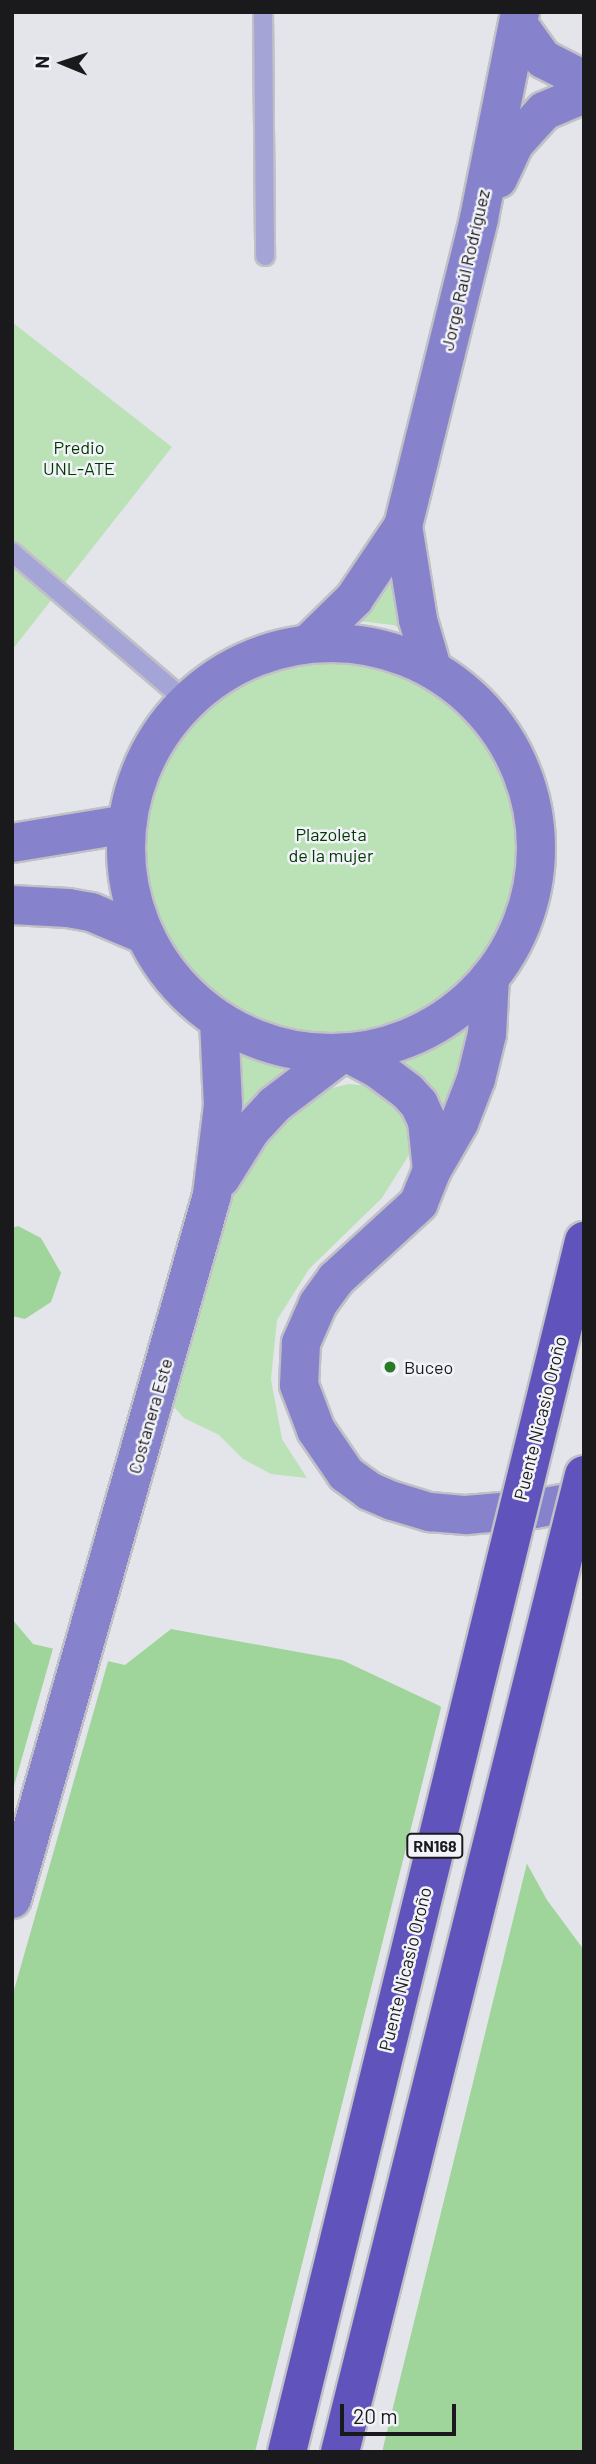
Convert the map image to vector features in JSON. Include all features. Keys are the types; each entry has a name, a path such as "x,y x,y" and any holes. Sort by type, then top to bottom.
{"highway":[{"name":"Puente Nicasio Oroño","path":"287,2452 584,1241"},
{"name":"RN168","path":"340,2452 584,1475"}],"main road":[{"path":"519,18 543,59 584,80"},
{"name":"Jorge Raúl Rodríguez","path":"403,526 479,218 519,18"},
{"path":"479,218 515,143 544,111 584,94"},
{"path":"310,642 354,600 403,526"},
{"path":"403,526 415,606 432,668"},
{"path":"345,1057 425,1030 460,1007 490,977 520,927 535,871 533,811 514,755 480,705 432,668 383,649 352,643 310,642 263,653 222,672 186,701 158,737 143,767 127,824 127,858 132,903 145,935 164,968 189,996 219,1020 258,1040 345,1057 379,1070 408,1092 419,1104 427,1121 432,1170"},
{"path":"12,843 127,824"},
{"path":"12,905 91,912 145,935"},
{"path":"490,977 487,1034 476,1079 459,1123 432,1170 419,1203 336,1279 318,1304 301,1343 299,1385 316,1430 346,1474 369,1491 430,1511 466,1515 534,1509 584,1500"},
{"name":"Costanera Este","path":"12,1899 212,1195 223,1105 219,1020"},
{"name":"Costanera Este","path":"212,1195 251,1130 274,1105 345,1057"}],"lane":[{"path":"263,12 265,256"},
{"path":"12,552 186,701"}],"green space":[{"name":"Predio UNL-ATE","path":"12,322 172,447 12,650"},
{"path":"395,567 413,633 393,625 351,620"},
{"name":"Plazoleta de la mujer","path":"331,659 367,663 402,673 435,691 463,714 486,742 504,775 514,810 518,846 514,882 504,917 486,950 463,978 435,1001 402,1019 367,1029 331,1033 295,1029 260,1019 227,1001 199,978 176,950 158,917 148,882 144,846 148,810 158,775 176,742 199,714 227,691 260,673 295,663"},
{"path":"479,1016 443,1127 389,1064"},
{"path":"229,1045 292,1066 232,1136"},
{"path":"349,1084 370,1086 391,1096 411,1127 412,1150 382,1198 309,1269 277,1320 271,1379 282,1439 307,1478 271,1474 243,1459 219,1435 184,1418 174,1407 233,1191 270,1129 323,1090"}],"shaded area":[{"path":"18,1226 41,1238 61,1273 51,1302 25,1319 12,1316 12,1228"},
{"path":"12,1619 33,1644 125,1665 171,1629 342,1660 440,1706 547,1900 584,1950 584,2452 12,2452"}],"pier":[{"path":"54,1645 109,1658 12,1997 12,1793"},
{"path":"442,1704 528,1859 382,2452 255,2452"}],"place":[{"name":"Buceo","path":"390,1367"}]}
